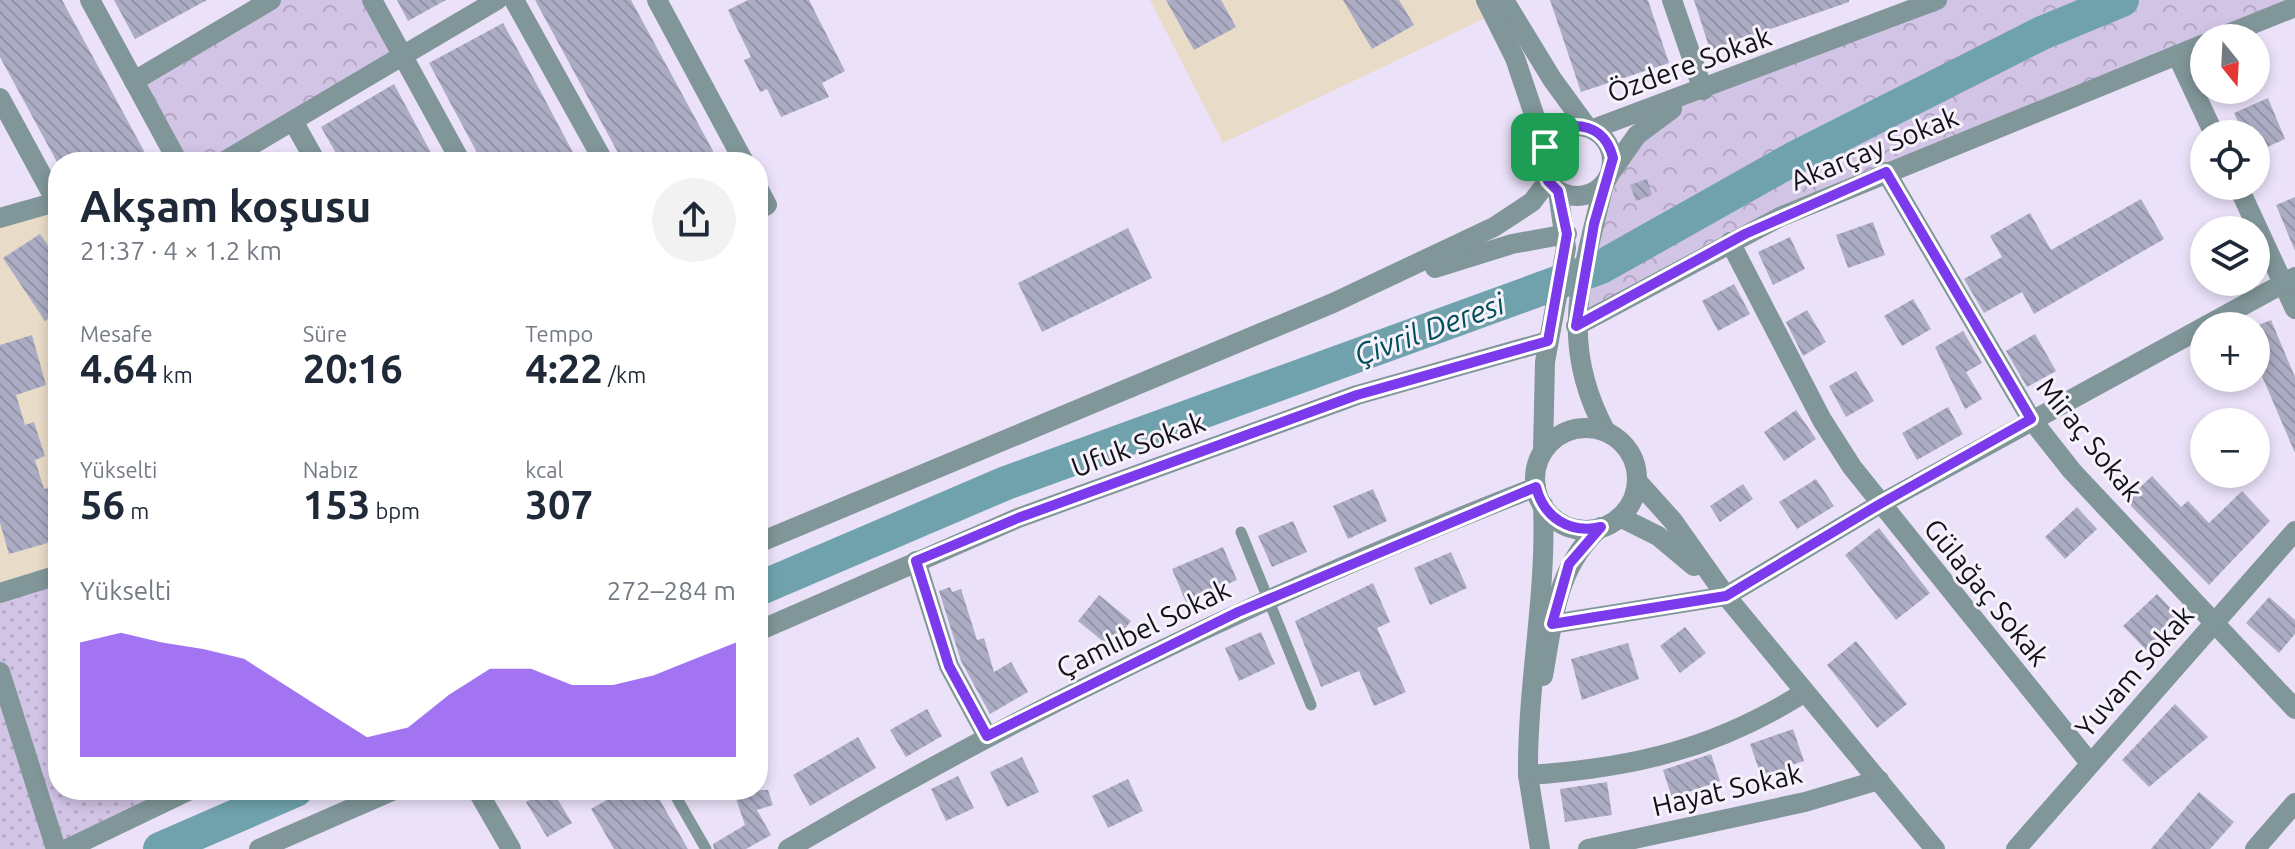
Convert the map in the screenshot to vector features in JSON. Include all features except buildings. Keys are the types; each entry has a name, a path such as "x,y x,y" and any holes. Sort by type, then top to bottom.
{"street":[{"path":"90,0 173,152"},
{"path":"134,81 238,8 271,0"},
{"path":"372,0 456,152"},
{"path":"240,152 497,0"},
{"path":"514,0 598,152"},
{"path":"657,0 739,152"},
{"path":"1486,0 1515,58 1545,147 1542,160 1553,186 1566,241 1548,341 1543,451 1536,469 1543,560 1528,716 1528,775 1540,849"},
{"path":"1504,0 1546,70 1590,128 1605,138 1611,151 1579,294 1576,326 1582,374 1606,432"},
{"path":"1553,186 1571,196 1586,195 1607,178 1637,135 1703,90 1672,0"},
{"name":"Özdere Sokak","path":"1590,128 1703,90 1937,0"},
{"path":"2253,24 2295,7"},
{"name":"Akarçay Sokak","path":"1576,326 1730,242 1886,172 2190,50"},
{"path":"2177,55 2207,120"},
{"path":"0,98 48,187"},
{"path":"293,121 310,152"},
{"path":"1545,147 1566,128 1590,128"},
{"name":"Miraç Sokak","path":"1886,172 2031,419 2072,471 2295,709"},
{"path":"768,539 1333,303 1494,227 1553,186"},
{"path":"2246,200 2289,280 2295,309"},
{"path":"0,218 48,206"},
{"path":"1333,303 1476,254 1566,241"},
{"name":"Gülağaç Sokak","path":"1730,242 1822,420 1880,504 2090,763"},
{"path":"1552,624 1726,596 2031,419 2289,280"},
{"name":"Ufuk Sokak","path":"768,627 1018,518 1357,395 1548,341"},
{"path":"1528,775 1552,624 1569,564 1601,527 1620,517 1632,500 1637,481 1631,455 1621,441 1606,432 1589,428 1571,430 1555,438 1543,451"},
{"path":"1637,481 1662,507 1726,596 1935,849"},
{"path":"1539,496 1555,519 1572,527 1601,527"},
{"name":"Çamlıbel Sokak","path":"788,849 987,736 1089,683 1269,599 1539,496"},
{"path":"1620,517 1670,545 1726,596"},
{"name":"Yuvam Sokak","path":"2016,849 2295,531"},
{"path":"916,561 949,666 987,736"},
{"path":"0,593 48,578"},
{"path":"0,672 56,849"},
{"path":"1528,775 1599,770 1657,758 1734,732 1805,692"},
{"name":"Hayat Sokak","path":"1588,849 1805,802 1879,780"},
{"path":"67,849 169,800"},
{"path":"259,849 371,800"},
{"path":"483,800 511,849"},
{"path":"2255,849 2295,803"}],"lane":[{"path":"1241,532 1311,705"},
{"path":"678,800 706,849"}],"shaded area":[{"path":"1150,0 1486,0 1494,14 1223,143"},
{"path":"48,207 48,578 0,593 0,218"}],"green space":[{"path":"271,0 372,0 405,56 240,152 173,152 134,81"},
{"path":"1937,0 2295,0 2238,24 2190,24 2190,44 1828,195 1576,320 1604,184 1637,135 1703,90"},
{"path":"48,578 48,800 169,800 67,849 0,849 0,593"}],"waterway":[{"name":"Çivril Deresi","path":"768,585 1006,483 1601,267 1793,159 2042,33 2122,0"},
{"name":"Çivril Deresi","path":"160,849 273,800"}],"route":[{"path":"1572,126 1587,127 1605,138 1613,158 1594,224 1579,294 1576,326 1745,234 1886,172 2031,419 1726,596 1552,624 1569,564 1584,542 1601,527 1582,529 1563,524 1548,512 1536,487 1451,520 1238,612 987,736 957,686 916,561 1018,518 1357,395 1548,341 1567,234 1558,191 1548,181 1542,168 1545,147 1559,131 1572,126"}]}
